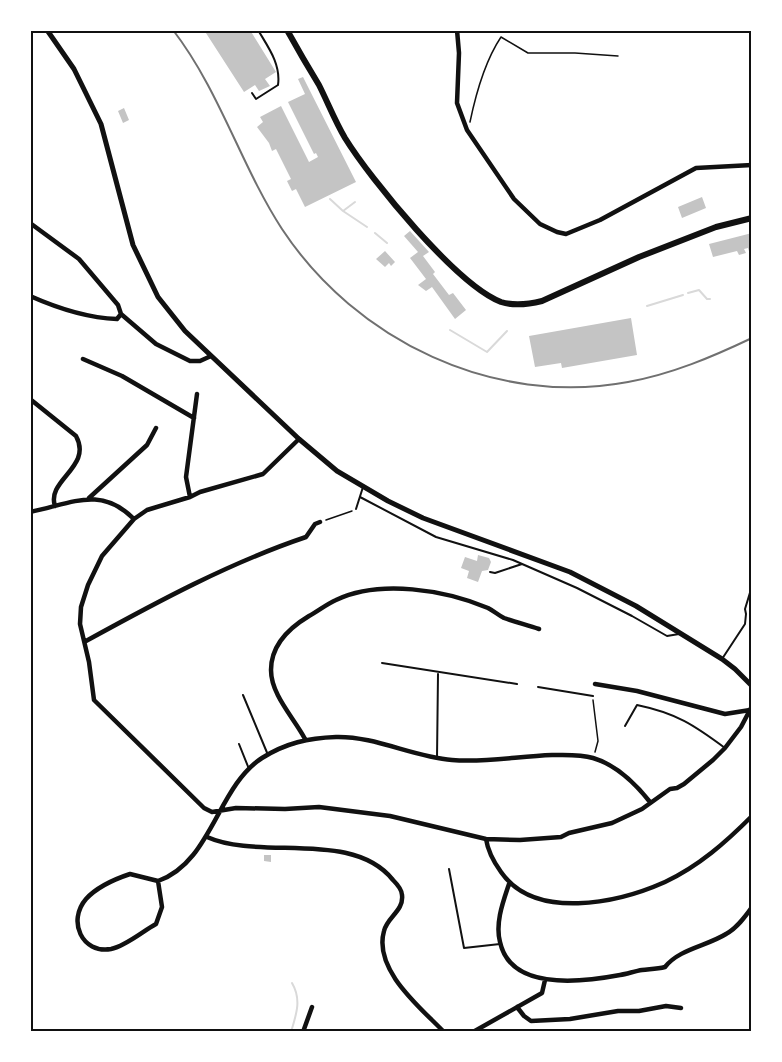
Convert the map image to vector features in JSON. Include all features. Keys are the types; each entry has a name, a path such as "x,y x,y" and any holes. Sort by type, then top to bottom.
{"main road":[{"path":"287,30 346,138 371,175 437,251 478,289 504,303 530,304 542,301 639,257 716,227 752,218"}],"street":[{"path":"47,30 74,69 101,124 133,245 153,288 172,315 211,356 299,439 337,471 423,518 570,572 636,606 722,660 752,686"},
{"path":"457,30 459,53 457,103 467,130 508,192 523,210 540,224 557,232 566,234 600,220 696,168 752,165"},
{"path":"30,223 79,259 118,305 121,314 156,344 190,361 201,361 211,356"},
{"path":"30,296 85,314 117,319 121,314"},
{"path":"83,359 122,376 194,418"},
{"path":"190,497 186,477 197,394"},
{"path":"30,399 76,436 81,445 75,465 55,492 53,501 55,506"},
{"path":"89,498 147,445 156,428"},
{"path":"299,439 263,474 147,510 134,519 102,556 88,585 79,616 86,641 94,700 195,801 212,812 319,807 362,811 486,839 520,840 561,837 612,824 642,809 670,789 684,784 725,748 751,708"},
{"path":"30,512 89,498 116,504 134,519"},
{"path":"86,641 212,575 306,537 315,524 320,522"},
{"path":"304,739 277,692 271,670 274,656 278,644 290,629 337,599 363,591 416,588 489,608 503,617 539,629"},
{"path":"595,684 637,691 725,714 751,708"},
{"path":"158,881 162,906 156,924 115,949 104,950 94,946 86,942 79,933 76,916 87,898 130,874 158,881 175,872 207,837 231,792 249,769 268,755 304,739 339,737 364,740 452,760 485,761 532,756 574,755 593,758 614,768 635,783 650,802"},
{"path":"486,839 493,861 509,884 536,898 579,904 630,894 680,874 717,850 752,816"},
{"path":"207,837 225,843 316,849 349,854 379,865 401,889 402,895 399,909 384,929 383,944 386,961 396,982 444,1032"},
{"path":"509,884 498,931 500,944 513,965 522,973 545,980 602,978 665,967 672,959 726,934 745,918 752,907"},
{"path":"472,1032 542,993 545,980"},
{"path":"517,1007 531,1021 570,1019 666,1006 681,1008"},
{"path":"303,1032 312,1007"}],"lane":[{"path":"252,93 256,99 278,85 279,75 274,57 258,30"},
{"path":"356,509 363,487"},
{"path":"360,497 436,537 522,564 577,588 667,636 679,634"},
{"path":"490,572 495,573 522,564"},
{"path":"722,660 745,624 747,614 745,609 752,586"},
{"path":"382,663 517,684"},
{"path":"437,758 438,673"},
{"path":"538,687 593,696"},
{"path":"243,695 268,755"},
{"path":"625,726 638,705 662,710 695,726 725,748"},
{"path":"238,744 249,769"},
{"path":"449,868 464,948 500,944"}],"path":[{"path":"467,130 474,100 494,48 501,37 528,53 574,52 618,56"},
{"path":"320,522 356,509"},
{"path":"593,696 598,741 593,758"}],"building":[{"path":"204,30 250,30 276,72 265,79 270,86 259,91 255,85 244,92"},
{"path":"303,77 356,182 305,207 296,189 292,191 287,181 291,179 276,149 272,151 257,127 263,122 260,117 281,106 309,162 318,157 316,153 314,154 288,102 305,94 298,79"},
{"path":"124,108 129,120 123,123 118,111"},
{"path":"702,197 706,208 682,218 678,207"},
{"path":"410,231 429,252 423,256 435,272 433,274 449,295 453,293 466,310 455,319 432,287 426,291 418,285 426,279 410,258 418,252 404,236"},
{"path":"752,233 752,261 748,248 744,249 746,253 739,255 737,251 713,257 709,244"},
{"path":"385,251 395,262 391,266 389,263 385,267 376,259"},
{"path":"631,318 637,355 562,368 561,363 535,367 529,336"},
{"path":"478,555 489,558 491,562 488,570 482,571 478,582 467,578 469,571 461,568 465,557 477,561"},
{"path":"264,855 271,855 271,862 264,861"}],"waterway":[{"path":"330,199 367,227"},
{"path":"343,211 355,202"},
{"path":"375,233 387,243"},
{"path":"688,293 699,290 707,299 710,299"},
{"path":"647,306 683,295"},
{"path":"450,330 487,352 507,331"},
{"path":"291,1032 297,1001 292,983"}],"railway":[{"path":"173,30 204,78 267,205 282,229 313,269 348,304 389,333 432,357 479,374 528,384 578,387 628,382 676,370 752,338"}]}
